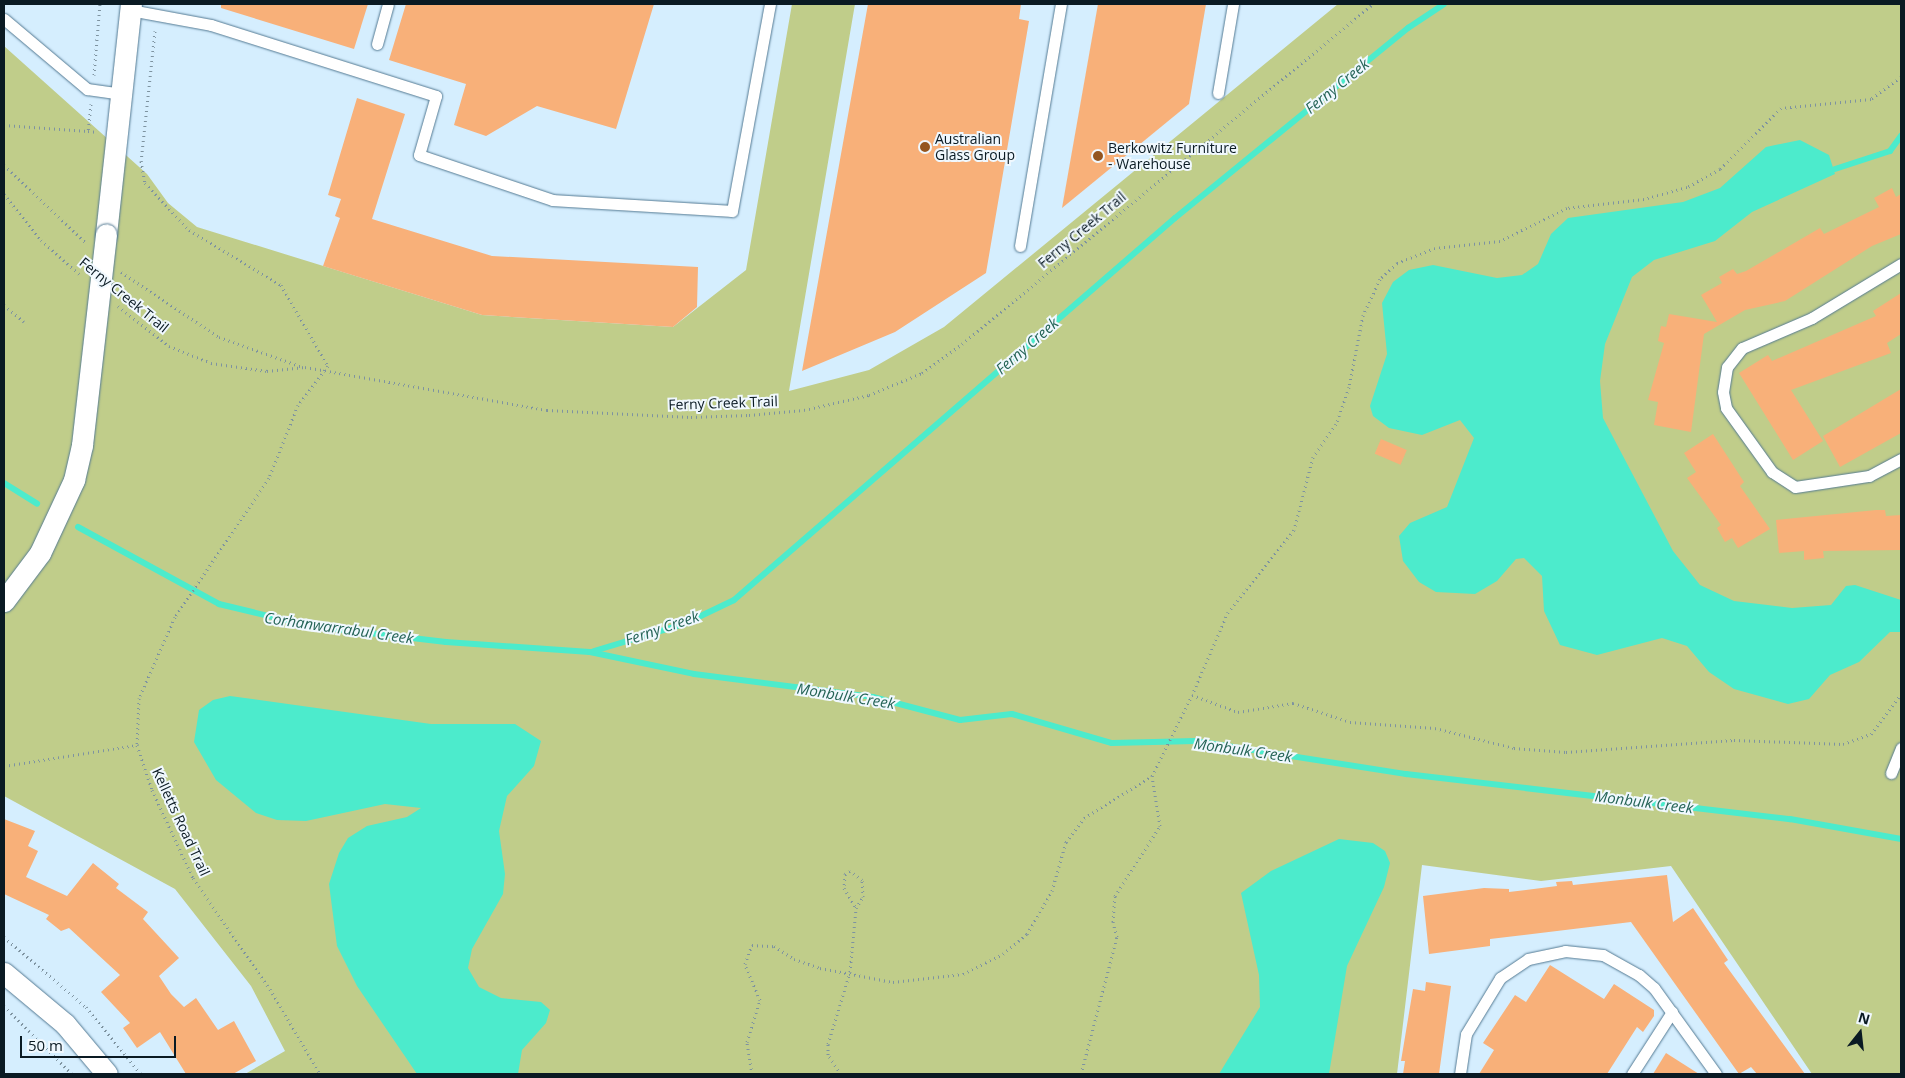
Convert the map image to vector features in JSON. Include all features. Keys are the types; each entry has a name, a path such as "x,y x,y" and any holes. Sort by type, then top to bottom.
{"street":[{"path":"4,601 48,539 76,471 131,7"},
{"path":"4,973 65,1024 107,1074"}],"lane":[{"path":"377,44 388,4"},
{"path":"131,7 157,15 211,25 436,96 419,155 553,200 732,212 770,4"},
{"path":"1020,246 1061,4"},
{"path":"1218,92 1233,4"},
{"path":"4,20 87,89 121,94"},
{"path":"1901,264 1812,318 1742,348 1727,367 1723,392 1726,408 1772,472 1794,486 1816,487 1870,476 1901,459"},
{"path":"1890,773 1901,748"},
{"path":"1460,1074 1466,1034 1476,1012 1500,978 1528,960 1565,951 1603,955 1639,974 1672,1012 1716,1074"},
{"path":"1632,1074 1672,1012"}],"path":[{"name":"Ferny Creek Trail","path":"116,304 169,346 211,364 267,371 305,367 547,410 620,415 748,415 804,410 869,395 922,373 962,344 1373,4"},
{"path":"157,15 144,138 145,183 189,230 282,285 327,361 328,371"},
{"path":"752,1074 747,1042 760,1000 745,964 752,945 764,943 794,960 893,982 941,980 1003,954 1027,934 1043,910 1066,842 1084,818 1152,776 1192,695 1228,612 1294,530 1313,457 1336,424 1349,387 1365,310 1380,279 1397,263 1434,248 1500,241 1568,208 1644,199 1687,187 1720,169 1781,108 1871,99 1901,77"},
{"path":"4,125 88,131"},
{"path":"4,165 89,246"},
{"name":"Ferny Creek Trail","path":"4,194 41,240 86,279"},
{"path":"119,270 219,337 305,367"},
{"path":"4,305 24,322"},
{"name":"Kelletts Road Trail","path":"320,1074 270,989 193,878 152,790 138,745 139,698 175,617 269,478 298,405 328,371"},
{"path":"1192,695 1238,712 1293,703 1350,722 1435,728 1514,748 1566,752 1734,740 1843,744 1871,734 1901,694"},
{"path":"4,766 138,745"},
{"path":"1081,1074 1117,937 1113,922 1115,896 1160,826 1152,776"},
{"path":"842,1074 828,1055 828,1044 850,972 856,908 864,887 850,871 845,874 844,888 856,908"},
{"path":"4,937 86,1007 141,1074"},
{"path":"4,1006 72,1074"}],"shaded area":[{"path":"792,4 855,4 789,391 869,370 944,327 1338,4 1901,4 1901,1074 1812,1074 1671,866 1541,881 1422,865 1397,1074 245,1074 285,1051 251,986 175,889 4,796 4,46 147,174 168,203 197,227 482,315 673,327 746,270"},
{"path":"1800,140 1829,155 1835,174 1752,212 1715,241 1654,260 1632,277 1605,344 1600,381 1603,418 1673,551 1700,585 1734,601 1792,608 1831,605 1846,586 1855,585 1901,600 1901,632 1890,632 1859,662 1830,675 1809,699 1788,704 1734,689 1709,672 1687,646 1662,638 1597,655 1560,645 1544,611 1542,576 1524,558 1516,559 1497,581 1475,594 1436,592 1419,582 1403,561 1399,536 1410,523 1447,507 1474,438 1460,420 1422,435 1389,428 1373,416 1370,406 1387,354 1382,303 1393,282 1409,270 1433,265 1497,278 1522,275 1538,264 1551,234 1568,218 1683,202 1720,188 1766,147"},
{"path":"230,696 431,724 515,724 541,741 534,766 507,796 499,831 505,874 503,894 472,949 468,968 479,987 501,998 541,1002 550,1010 546,1023 522,1050 518,1074 417,1074 357,986 337,946 329,884 339,853 348,838 367,826 407,817 421,808 385,804 306,821 277,820 256,813 216,780 194,742 199,710 213,700"},
{"path":"1339,839 1373,843 1385,851 1390,863 1384,887 1347,966 1329,1074 1219,1074 1260,1007 1259,975 1241,893 1271,871"}],"building":[{"path":"221,4 368,4 354,49 221,8"},
{"path":"406,4 654,4 616,129 537,106 486,136 454,125 466,84 389,60"},
{"name":"Australian Glass Group","path":"868,4 1021,4 1019,19 1029,21 986,273 895,332 802,371"},
{"name":"Berkowitz Furniture - Warehouse","path":"1098,4 1206,4 1189,104 1062,208"},
{"path":"357,98 405,114 372,219 492,256 698,267 697,307 673,327 482,315 323,266 340,218 335,216 341,199 328,195"},
{"path":"1892,188 1896,197 1901,194 1901,234 1872,246 1785,301 1745,310 1704,334 1691,432 1654,425 1658,402 1648,400 1664,343 1658,341 1661,326 1666,327 1669,314 1717,322 1701,295 1722,283 1719,277 1733,269 1737,274 1746,271 1820,228 1824,234 1879,207 1874,198"},
{"path":"1901,293 1901,334 1887,343 1891,353 1791,390 1823,441 1793,460 1739,373 1768,355 1772,361 1876,316 1873,311"},
{"path":"1901,389 1901,433 1840,467 1823,436"},
{"path":"1713,434 1744,482 1740,486 1770,529 1738,548 1732,538 1725,542 1717,528 1721,525 1687,478 1696,472 1684,453"},
{"path":"1381,439 1407,450 1401,465 1375,454"},
{"path":"1885,510 1886,516 1901,515 1901,550 1823,551 1824,558 1804,560 1804,551 1779,553 1776,520"},
{"path":"4,819 35,831 28,846 38,851 26,877 67,896 93,863 119,884 116,888 148,912 143,919 179,958 159,976 171,994 184,1007 196,998 218,1030 234,1021 256,1061 233,1074 186,1074 160,1032 137,1048 123,1028 130,1023 101,992 120,975 69,928 61,931 46,919 49,915 4,894"},
{"path":"1667,875 1673,922 1693,908 1728,960 1724,963 1805,1074 1757,1074 1751,1067 1739,1074 1631,922 1490,939 1490,946 1429,954 1423,896 1484,888 1509,889 1509,892 1557,886 1556,882 1572,881 1573,885"},
{"path":"1550,965 1604,999 1614,984 1654,1010 1654,1016 1643,1032 1637,1027 1607,1074 1479,1074 1494,1050 1483,1043 1515,995 1526,1002"},
{"path":"1426,982 1451,986 1439,1074 1403,1074 1405,1061 1401,1061 1413,989 1425,991"},
{"path":"1666,1053 1699,1074 1653,1074"}],"waterway":[{"name":"Ferny Creek","path":"594,651 684,624 734,600 1175,218 1408,28 1444,4"},
{"path":"1835,169 1890,151 1901,136"},
{"name":"Corhanwarrabul Creek","path":"4,483 37,504"},
{"name":"Monbulk Creek","path":"78,527 219,604 310,626 446,642 590,652 694,674 873,697 960,720 1012,714 1112,743 1195,741 1406,774 1790,819 1901,839"}],"place":[{"name":"Australian Glass Group","path":"925,147"},
{"name":"Berkowitz Furniture - Warehouse","path":"1098,156"}]}
